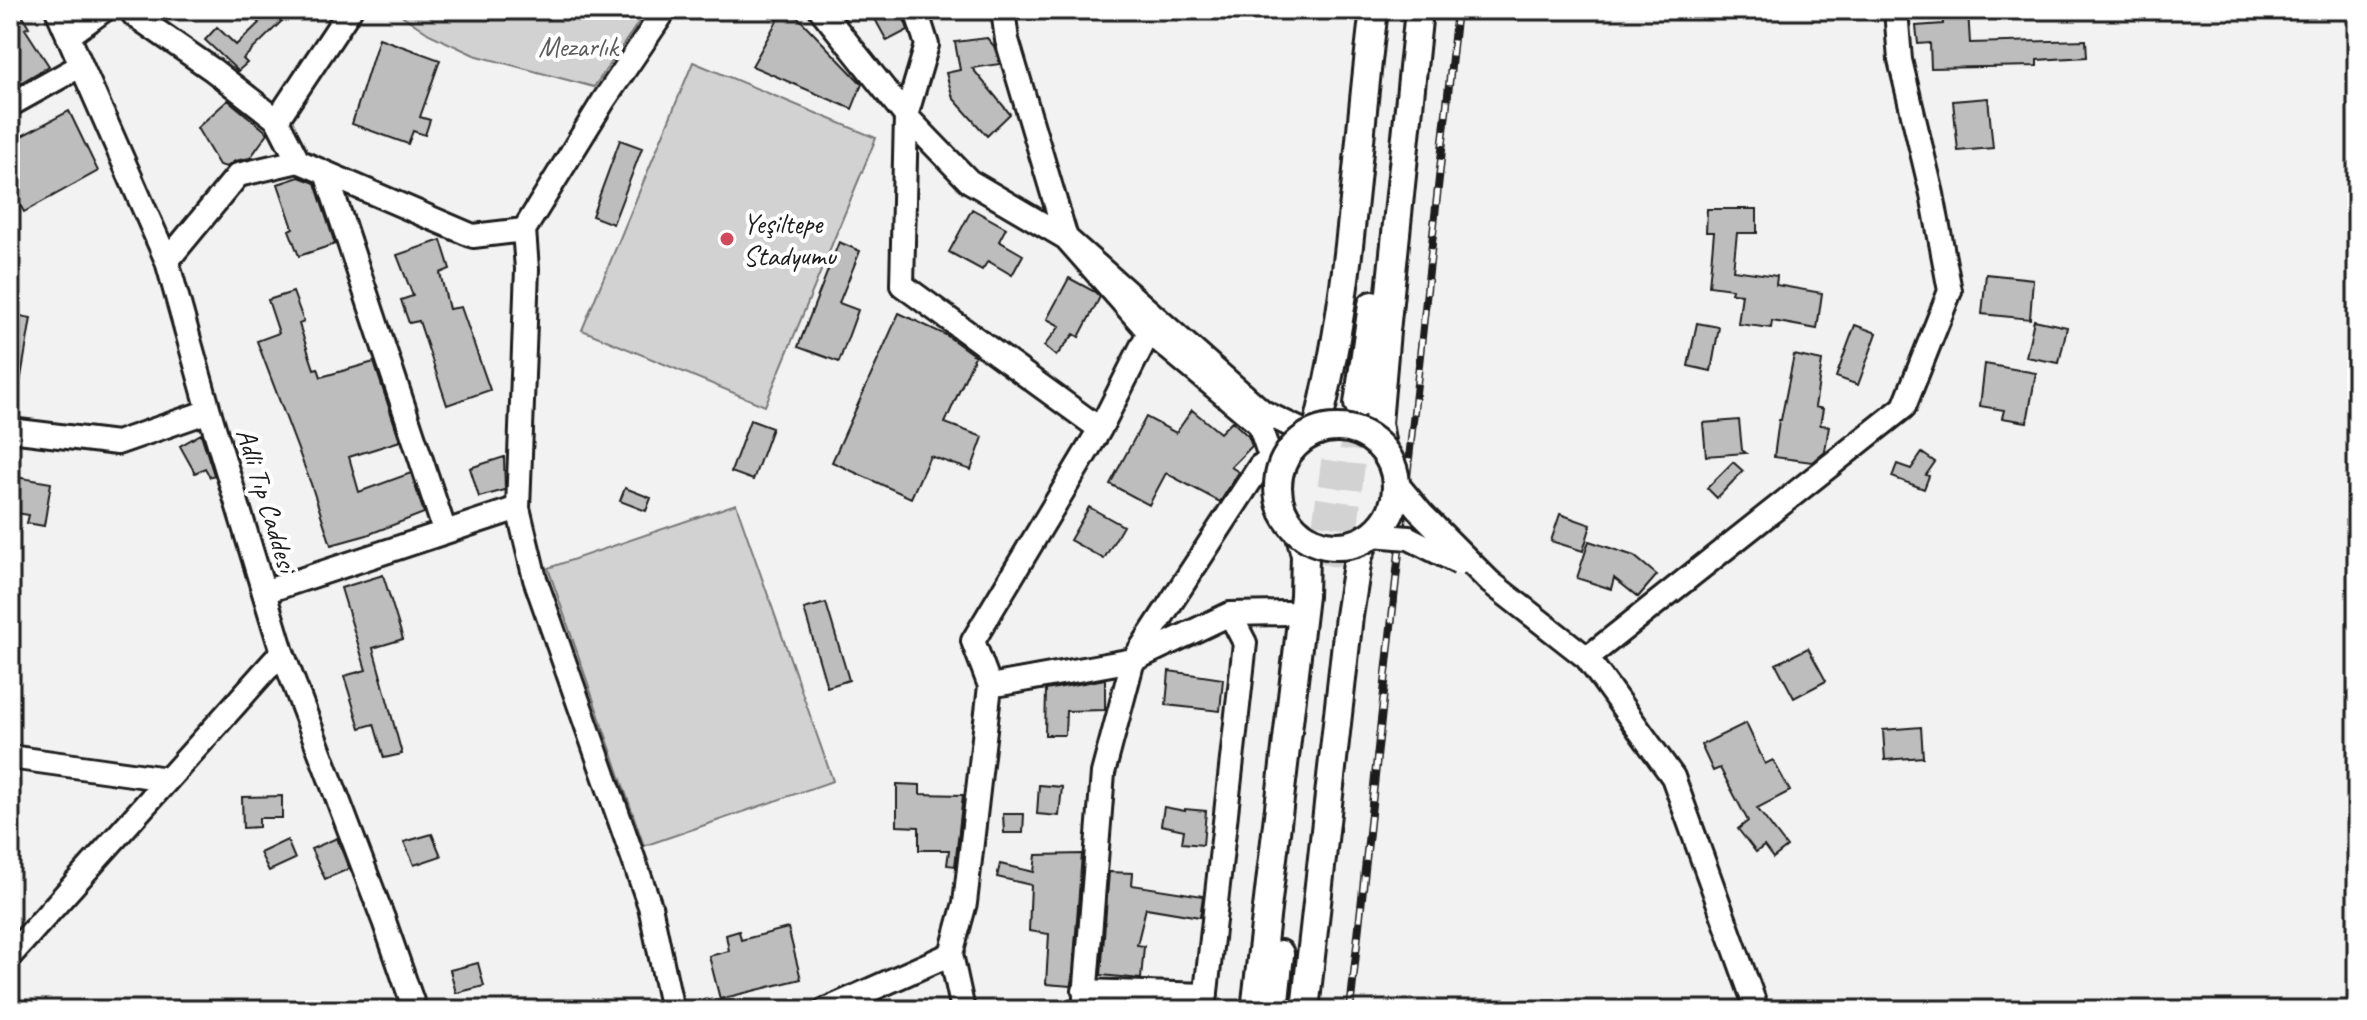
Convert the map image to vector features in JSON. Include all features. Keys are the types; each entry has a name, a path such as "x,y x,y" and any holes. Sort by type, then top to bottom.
{"main road":[{"path":"1313,433 1329,382 1343,289 1374,10"},
{"path":"1385,10 1350,404 1378,261 1407,10"},
{"path":"1382,447 1366,435 1347,428 1328,428 1313,433 1294,446 1283,462 1269,473 1286,517 1299,532 1315,542 1334,546 1354,544 1369,537 1386,521 1394,503 1397,484 1392,464 1382,447 1378,423 1419,10"},
{"path":"1255,1010 1296,604 1305,555 1299,532"},
{"path":"1305,1010 1349,616 1358,558 1369,537"},
{"path":"1274,1010 1330,566 1287,1010"}],"street":[{"name":"Adli Tıp Caddesi","path":"57,10 167,261 282,652 415,1010"},
{"path":"68,36 104,10"},
{"path":"131,10 277,120 298,161"},
{"path":"277,120 350,10"},
{"path":"665,10 604,100 524,230 527,269 518,508 535,579 650,906 672,1010"},
{"path":"821,10 906,116 969,181 1066,238 1259,424 1269,473 1133,660 1103,773 1084,1000 1205,1003 1245,643 1230,614"},
{"path":"916,10 927,45 906,116 902,285 1100,429"},
{"path":"1003,10 1007,40 1066,238 1149,332 1184,352 1263,412 1313,433"},
{"path":"1587,658 1904,407 1950,291 1932,194 1900,60 1896,10"},
{"path":"10,105 80,66"},
{"path":"167,261 238,175 298,161 473,236 524,230"},
{"path":"326,173 445,532"},
{"path":"963,1010 951,954 965,903 990,686 973,641 1100,429 1149,332"},
{"path":"10,430 117,443 209,411"},
{"path":"1397,484 1422,514 1490,582 1587,658 1673,777 1757,1010"},
{"path":"264,592 518,508"},
{"path":"1369,537 1409,538 1435,549 1490,582"},
{"path":"990,686 1133,660 1230,614 1296,604"},
{"path":"10,956 282,652"},
{"path":"10,757 167,779"},
{"path":"825,1010 951,954"}],"green space":[{"name":"Mezarlık","path":"394,10 647,10 594,87 474,55 429,34"},
{"path":"693,62 876,138 765,406 582,330"},
{"path":"736,504 833,781 644,846 548,568"}],"building":[{"path":"10,10 19,10 29,27 25,29 49,66 10,89"},
{"path":"245,10 293,10 243,59 247,63 238,71 205,40 217,27 236,45 259,23"},
{"path":"783,10 791,10 862,84 852,109 752,66"},
{"path":"870,10 901,10 908,30 887,41"},
{"path":"1942,10 1968,10 1970,43 2086,40 2087,57 2037,60 2037,66 1931,68 1930,43 1918,44 1916,26 1943,24"},
{"path":"379,38 440,60 420,117 430,120 425,135 413,131 408,144 352,124"},
{"path":"987,38 994,46 1000,64 972,68 1010,114 987,136 953,98 946,73 960,70 955,42"},
{"path":"1988,98 1993,148 1958,151 1953,101"},
{"path":"228,100 268,133 250,158 235,161 227,167 219,165 197,128"},
{"path":"69,111 98,171 24,212 10,187 10,142"},
{"path":"620,140 642,148 613,224 592,216"},
{"path":"299,177 315,183 335,244 299,256 278,184"},
{"path":"972,209 1006,228 999,241 1023,255 1012,275 988,261 982,270 949,252"},
{"path":"1707,209 1757,209 1757,233 1737,233 1733,270 1777,276 1776,285 1822,293 1817,329 1772,321 1771,328 1738,324 1742,294 1731,293 1732,289 1709,286 1714,232 1706,232"},
{"path":"441,240 450,269 440,273 449,309 461,307 490,390 447,405 419,321 409,323 401,300 413,296 397,255"},
{"path":"839,242 860,251 839,303 858,310 839,362 798,347"},
{"path":"1986,274 2033,279 2030,319 1982,314"},
{"path":"1069,278 1100,297 1079,337 1074,334 1056,356 1044,346 1060,326 1047,319"},
{"path":"293,292 304,322 299,324 314,369 318,368 321,377 374,362 400,441 349,457 359,492 411,473 424,513 331,545 257,341 279,333 268,300"},
{"path":"899,313 946,335 975,356 945,423 983,437 971,470 930,456 911,498 832,462"},
{"path":"10,314 31,318 18,395 10,395"},
{"path":"2034,320 2067,327 2059,363 2026,357"},
{"path":"1697,323 1719,327 1711,371 1688,366"},
{"path":"1855,325 1877,333 1858,385 1836,377"},
{"path":"1794,355 1822,361 1815,407 1823,409 1820,425 1829,426 1825,451 1812,462 1774,457"},
{"path":"1985,364 2036,373 2027,422 2002,418 2004,410 1980,406"},
{"path":"1192,410 1220,433 1232,421 1248,436 1252,446 1231,467 1239,472 1220,502 1166,473 1149,505 1110,484 1146,417 1176,433"},
{"path":"750,420 772,428 753,480 731,472"},
{"path":"1739,420 1742,450 1746,453 1706,456 1703,423"},
{"path":"201,434 214,475 210,477 205,468 195,473 180,446"},
{"path":"1922,453 1935,462 1926,475 1929,476 1924,489 1892,477 1897,464 1911,469"},
{"path":"504,457 505,490 479,497 470,468"},
{"path":"1733,462 1743,471 1717,498 1707,488"},
{"path":"10,476 51,483 44,526 27,523 29,515 10,512"},
{"path":"625,488 651,498 646,511 620,501"},
{"path":"1089,507 1123,526 1104,559 1070,540"},
{"path":"1560,514 1591,525 1583,551 1551,541"},
{"path":"1589,541 1634,556 1657,575 1638,597 1614,578 1611,589 1577,578"},
{"path":"383,575 403,639 373,648 402,754 384,758 374,724 360,728 344,676 366,670 341,588"},
{"path":"826,603 849,680 827,687 804,609"},
{"path":"1808,648 1826,681 1794,698 1776,664"},
{"path":"1169,671 1223,679 1220,711 1166,705"},
{"path":"1105,679 1105,710 1066,711 1065,735 1045,735 1046,690"},
{"path":"1746,723 1765,764 1773,760 1790,791 1757,808 1787,847 1773,858 1764,846 1756,852 1738,829 1748,821 1720,768 1713,771 1701,745"},
{"path":"1921,727 1923,757 1885,760 1883,730"},
{"path":"897,784 920,785 920,794 963,795 955,866 947,865 949,850 919,850 919,827 897,826"},
{"path":"1039,785 1062,787 1059,816 1037,814"},
{"path":"282,796 282,818 259,818 259,827 243,828 242,797"},
{"path":"1164,807 1206,811 1203,845 1182,843 1184,830 1161,825"},
{"path":"1003,814 1024,814 1023,833 1004,833"},
{"path":"432,834 441,856 414,865 404,842"},
{"path":"337,838 349,869 325,879 311,849"},
{"path":"287,840 295,859 269,871 260,853"},
{"path":"1082,854 1072,984 1046,984 1049,934 1029,931 1031,885 997,877 1000,864 1034,872 1036,855"},
{"path":"1109,872 1133,873 1132,885 1203,896 1200,917 1146,908 1137,945 1144,946 1141,979 1101,975"},
{"path":"788,928 801,979 720,999 709,956 729,951 726,935 739,931 741,940"},
{"path":"478,963 484,986 456,993 450,970"}],"tunnel":[{"path":"1341,567 1358,404"},
{"path":"1320,564 1336,448"}],"railway":[{"path":"1350,1010 1457,10"}],"place":[{"name":"Yeşiltepe Stadyumu","path":"727,239"}]}
